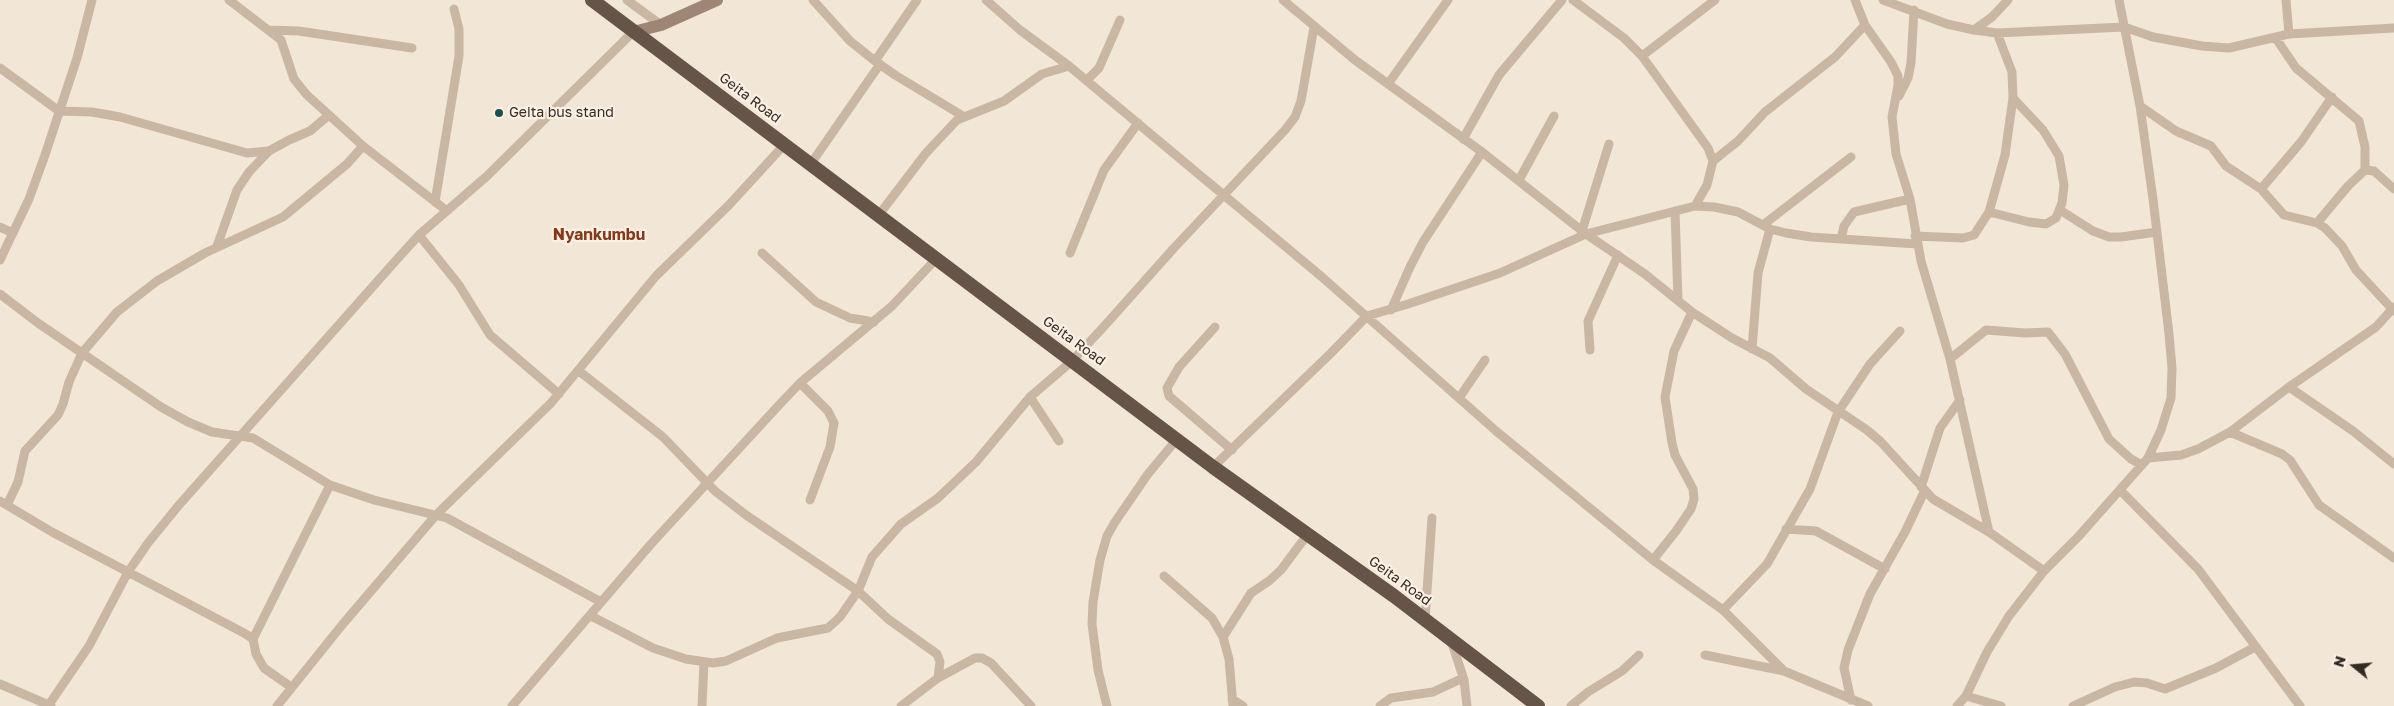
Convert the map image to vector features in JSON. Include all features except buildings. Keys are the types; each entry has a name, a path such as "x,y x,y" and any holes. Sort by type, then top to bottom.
{"highway":[{"name":"Geita Road","path":"592,0 1213,467 1450,638 1538,706"}],"main road":[{"path":"633,32 661,26 717,0"}],"street":[{"path":"0,260 29,199 77,58 92,0"},
{"path":"229,0 281,40 290,70 299,87 363,146 447,211"},
{"path":"627,0 661,26"},
{"path":"813,0 850,40 878,62 963,116"},
{"path":"810,165 917,0"},
{"path":"986,0 1020,30 1087,80 1366,316 1459,398 1653,560 1723,610 1784,671"},
{"path":"1284,0 1314,27 1388,84 1482,152 1584,232 1618,255 1692,312 1781,366 1806,389 1867,430 1881,442 1923,489 1940,503 1989,532 2044,571"},
{"path":"1388,84 1448,0"},
{"path":"1464,139 1499,75 1562,0"},
{"path":"1573,0 1624,38 1642,56 1708,148 1713,161 1707,184 1695,206"},
{"path":"1642,56 1715,0"},
{"path":"1855,0 1865,25 1891,62 1898,76 1892,117 1896,154 1910,199 1916,240 1950,359 1989,532"},
{"path":"1883,0 1914,10 1947,24 1974,30 1997,33 2124,27 2153,37 2202,46 2229,48 2289,34 2394,28"},
{"path":"1974,30 1992,17 2008,0"},
{"path":"1957,706 1966,696 1998,632 2044,571 2145,461 2161,430 2171,398 2169,334 2157,232 2140,106 2119,0"},
{"path":"2286,0 2289,34"},
{"path":"435,202 459,56 459,29 454,9"},
{"path":"1895,103 1902,92 1911,64 1914,10"},
{"path":"1087,80 1098,68 1120,20"},
{"path":"1713,161 1738,141 1765,112 1835,57 1865,25"},
{"path":"591,616 653,648 704,662 726,661 777,638 828,628 840,617 858,591 864,571 872,557 901,524 938,498 976,462 1030,397 1072,360 1295,117 1301,101 1314,27"},
{"path":"269,30 299,31 412,48"},
{"path":"0,684 49,706 78,663 128,572 179,505 241,437 332,330 419,235 487,176 633,32"},
{"path":"1213,467 1332,353 1366,316 1392,310 1500,273 1584,232 1695,206 1714,207 1738,212 1766,227 1811,237 1916,240 1974,235 1989,212 2005,155 2013,98 2012,72 1997,33"},
{"path":"2275,37 2296,68 2332,97 2361,124 2365,147 2365,170 2348,186 2317,223"},
{"path":"878,216 950,126 963,116 1004,101 1042,74 1069,66"},
{"path":"0,68 59,111 108,114 241,152 270,152"},
{"path":"2261,189 2301,142 2332,97"},
{"path":"1989,212 2029,222 2046,224 2056,218 2060,210 2064,185 2059,156 2043,130 2013,98"},
{"path":"1950,359 1986,330 2025,333 2048,332 2065,354 2109,439 2125,454 2145,461 2181,455 2198,449 2230,432 2289,387 2376,327 2393,309 2356,270 2334,236 2317,223 2286,217 2261,189 2226,166 2211,146 2176,131 2140,106"},
{"path":"217,246 237,190 249,172 270,152 289,140 310,131 329,115"},
{"path":"1519,180 1554,116"},
{"path":"1070,253 1104,170 1138,123"},
{"path":"1584,232 1609,144"},
{"path":"253,639 52,532 4,503 18,482 24,453 61,410 69,382 82,353 117,312 157,281 217,246 282,217 347,164 363,146"},
{"path":"277,706 436,515 559,394 656,276 729,205 784,146"},
{"path":"1392,310 1423,242 1482,152"},
{"path":"1752,349 1758,274 1766,227 1852,157"},
{"path":"2365,170 2374,171 2394,189"},
{"path":"1842,239 1844,226 1854,212 1910,199"},
{"path":"2060,210 2093,231 2109,237 2157,232"},
{"path":"1675,211 1678,300"},
{"path":"0,227 13,233"},
{"path":"419,235 460,285 490,335 559,394"},
{"path":"762,253 816,302 850,318 874,322"},
{"path":"1590,350 1588,321 1618,255"},
{"path":"512,706 651,544 800,383 874,322 936,259"},
{"path":"0,294 166,410 212,432 253,438 330,485 382,502 436,515 464,526 601,602"},
{"path":"1653,560 1691,509 1694,499 1693,489 1675,455 1665,397 1674,351 1692,312"},
{"path":"1216,328 1179,367 1167,388 1169,396 1232,450"},
{"path":"1723,610 1767,564 1810,489 1838,412 1865,370 1900,331"},
{"path":"1459,398 1485,360"},
{"path":"579,371 663,437 707,485 746,515 858,591 888,619 939,656 938,678"},
{"path":"800,383 828,412 834,423 830,447 810,500"},
{"path":"2289,387 2353,431 2394,464"},
{"path":"1030,397 1060,441"},
{"path":"1851,700 1844,674 1845,658 1859,618 1885,569 1923,489 1940,428 1960,400"},
{"path":"2230,432 2282,454 2290,460 2319,505 2394,558"},
{"path":"1107,706 1098,670 1092,624 1093,602 1100,560 1107,536 1115,522 1148,474 1177,439"},
{"path":"291,687 264,668 256,654 253,639 330,485"},
{"path":"2120,490 2198,569 2300,706"},
{"path":"1425,620 1432,518"},
{"path":"1786,529 1816,531 1852,553 1885,569"},
{"path":"1223,637 1251,593 1281,570 1307,535"},
{"path":"1164,576 1212,618 1223,637 1229,659 1232,702 1243,706"},
{"path":"1450,638 1463,678 1467,706"},
{"path":"2072,706 2115,687 2134,682 2147,683 2165,689 2216,668 2255,647"},
{"path":"1571,706 1588,692 1622,671 1639,655"},
{"path":"1705,655 1784,671 1868,706"},
{"path":"901,706 938,678 975,658 982,658 1002,673 1031,706"},
{"path":"702,706 704,662"},
{"path":"1380,706 1391,698 1433,692 1463,678"},
{"path":"1966,696 2001,706"}],"place":[{"name":"Geita bus stand","path":"499,113"}],"district":[{"name":"Nyankumbu","path":"599,235"}]}
